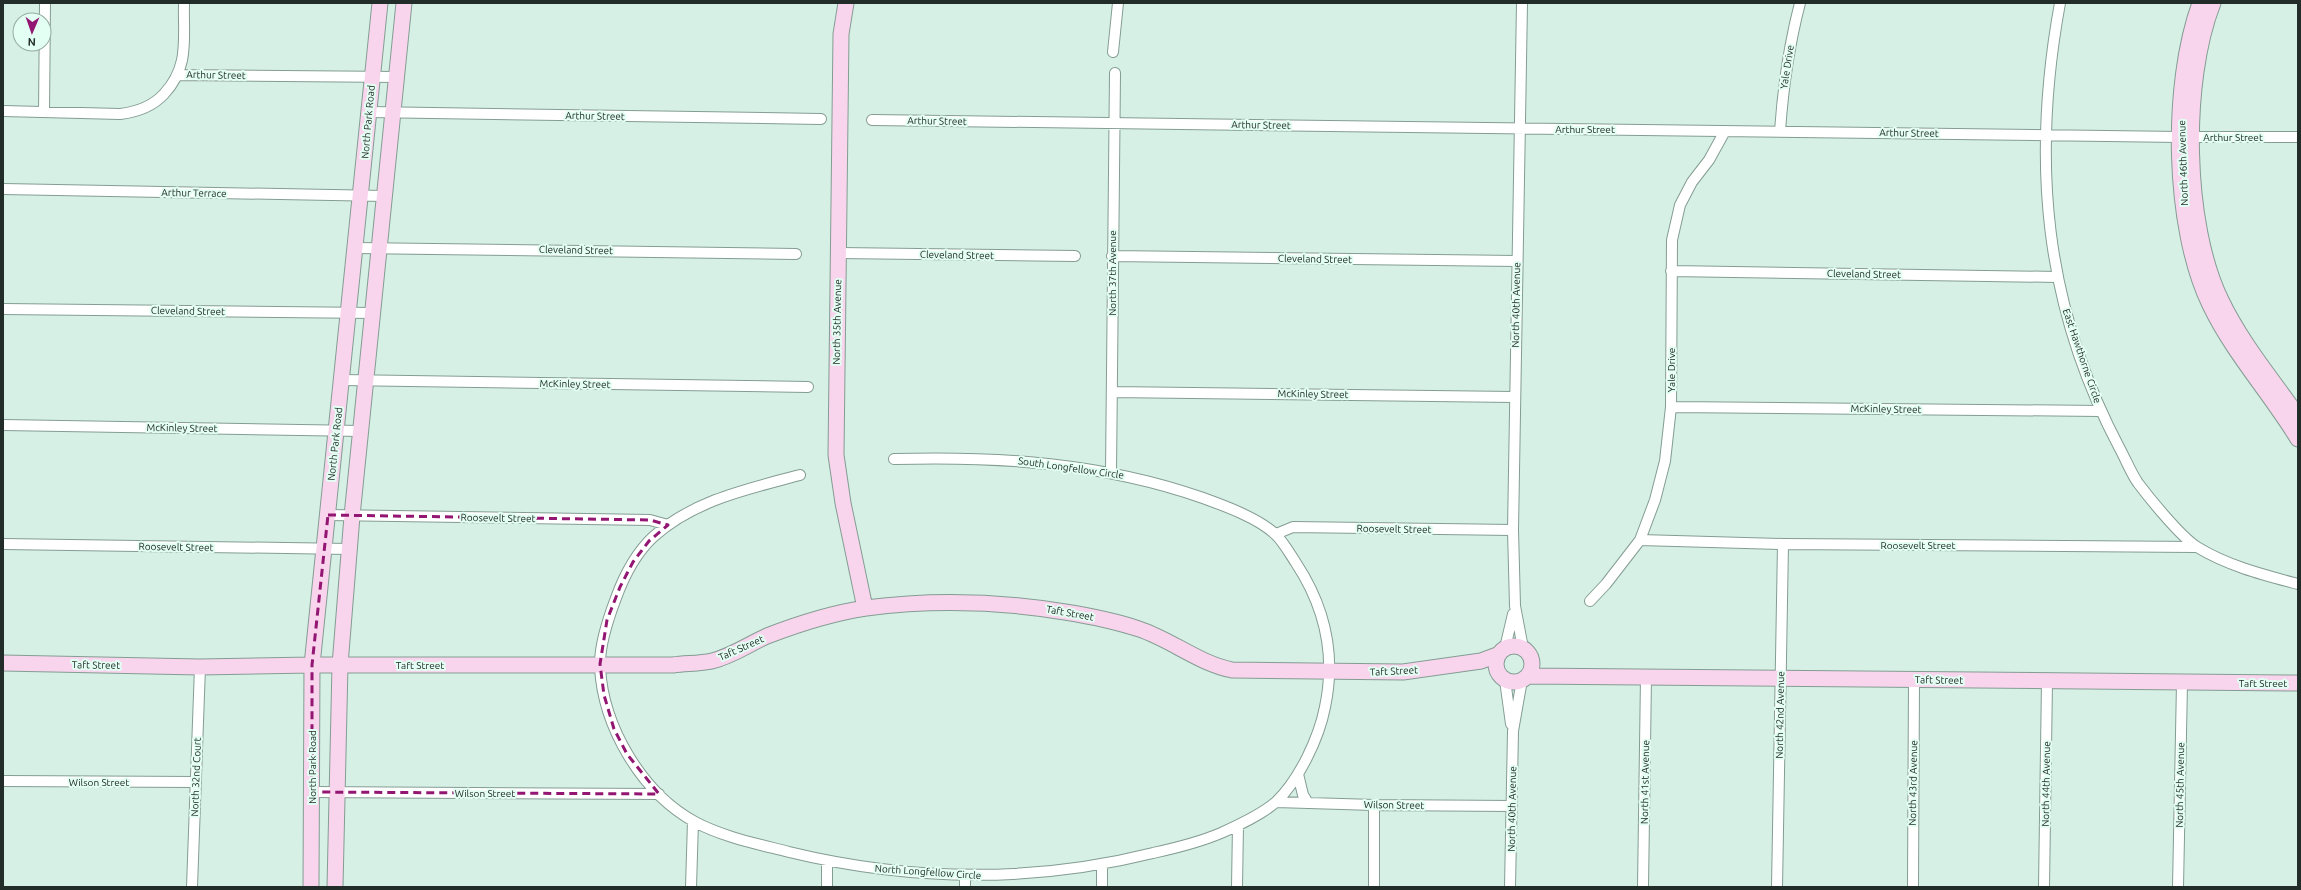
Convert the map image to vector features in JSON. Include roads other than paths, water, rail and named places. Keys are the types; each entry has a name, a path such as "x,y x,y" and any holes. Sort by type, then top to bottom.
{"street":[{"path":"44,112 45,3"},
{"path":"179,75 183,56 184,3"},
{"name":"North Park Road","path":"311,887 312,665 380,3"},
{"path":"335,887 340,665 352,516 367,381 404,3"},
{"name":"North 35th Avenue","path":"836,3 837,22 841,34"},
{"name":"North 35th Avenue","path":"846,3 841,34 836,455 845,515 865,608"},
{"path":"1113,52 1118,3"},
{"name":"North 40th Avenue","path":"1522,3 1514,397 1513,530 1515,606 1527,654"},
{"name":"Yale Drive","path":"1780,131 1782,99 1788,58 1800,3"},
{"name":"East Hawthorne Circle","path":"2060,3 2050,56 2045,134 2046,193 2057,277 2077,348 2100,410 2138,483 2196,547 2253,573 2298,584"},
{"name":"North 46th Avenue","path":"2200,3 2193,24 2186,61 2186,137 2182,193 2189,243 2203,290 2226,334 2298,438"},
{"name":"North 46th Avenue","path":"2213,3 2202,38 2186,137 2204,255 2214,286 2238,330 2298,416"},
{"name":"North 37th Avenue","path":"1110,472 1115,73"},
{"name":"Arthur Street","path":"3,112 120,114 138,111 158,99 179,75 397,77"},
{"name":"Arthur Street","path":"369,112 821,119"},
{"name":"Arthur Street","path":"872,120 2186,137 2298,137"},
{"name":"Yale Drive","path":"1590,601 1606,584 1640,540 1655,500 1665,461 1671,407 1672,240 1680,205 1692,182 1710,160 1725,131"},
{"name":"Arthur Terrace","path":"3,189 384,196"},
{"name":"Cleveland Street","path":"356,248 796,254"},
{"name":"Cleveland Street","path":"839,253 1075,256"},
{"name":"Cleveland Street","path":"1112,256 1517,261"},
{"name":"Cleveland Street","path":"1671,271 2057,277"},
{"name":"Cleveland Street","path":"3,308 373,313"},
{"name":"McKinley Street","path":"342,380 808,387"},
{"name":"McKinley Street","path":"1112,392 1514,397"},
{"name":"McKinley Street","path":"1671,407 2100,410"},
{"name":"McKinley Street","path":"3,425 361,431"},
{"name":"South Longfellow Circle","path":"894,459 946,457 1015,459 1110,472 1176,488 1223,505 1276,534 1310,585 1324,616 1330,672"},
{"path":"600,664 607,620 620,587 633,562 649,541 668,525 700,506 730,494 800,475"},
{"name":"Roosevelt Street","path":"328,515 650,520 668,525"},
{"name":"Roosevelt Street","path":"1276,534 1293,527 1513,530"},
{"name":"Roosevelt Street","path":"1640,540 1783,544 2196,547"},
{"name":"Roosevelt Street","path":"3,544 350,549"},
{"name":"North 42nd Avenue","path":"1777,887 1783,544"},
{"name":"Taft Street","path":"3,663 200,667 312,665 673,664 712,661 800,624 865,608 944,601 1026,606 1114,621 1159,636 1217,667 1252,672 1403,672 1439,668 1481,660 1501,651"},
{"name":"North 40th Avenue","path":"1501,651 1515,606"},
{"path":"1514,646 1527,654 1532,668 1525,678 1514,682 1501,677 1495,664 1501,651 1514,646"},
{"name":"Taft Street","path":"1527,654 1546,666 1580,676"},
{"name":"North Longfellow Circle","path":"600,664 604,695 614,729 627,754 659,794 693,821 769,847 827,861 895,871 965,876 1045,872 1102,864 1172,848 1215,835 1238,826 1276,802 1298,774 1322,721 1330,672"},
{"name":"North 32nd Court","path":"192,887 200,667"},
{"name":"Taft Street","path":"1439,668 1481,669 1501,677"},
{"name":"Taft Street","path":"1525,678 1580,676 2298,683"},
{"name":"North 40th Avenue","path":"1501,677 1513,731"},
{"name":"North 41st Avenue","path":"1643,887 1646,677"},
{"name":"North 40th Avenue","path":"1510,887 1513,731 1525,678"},
{"name":"North 43rd Avenue","path":"1912,887 1914,679"},
{"name":"North 44th Avenue","path":"2044,887 2047,681"},
{"name":"North 45th Avenue","path":"2178,887 2182,683"},
{"path":"1298,774 1303,795 1308,803"},
{"name":"Wilson Street","path":"3,781 196,782"},
{"name":"Wilson Street","path":"312,792 659,794"},
{"name":"Wilson Street","path":"1276,802 1374,805 1512,806"},
{"path":"1374,805 1374,887"},
{"path":"691,887 693,821"},
{"path":"1237,887 1238,826"},
{"path":"827,861 827,887"},
{"path":"1102,864 1102,887"},
{"path":"965,876 965,887"}]}
